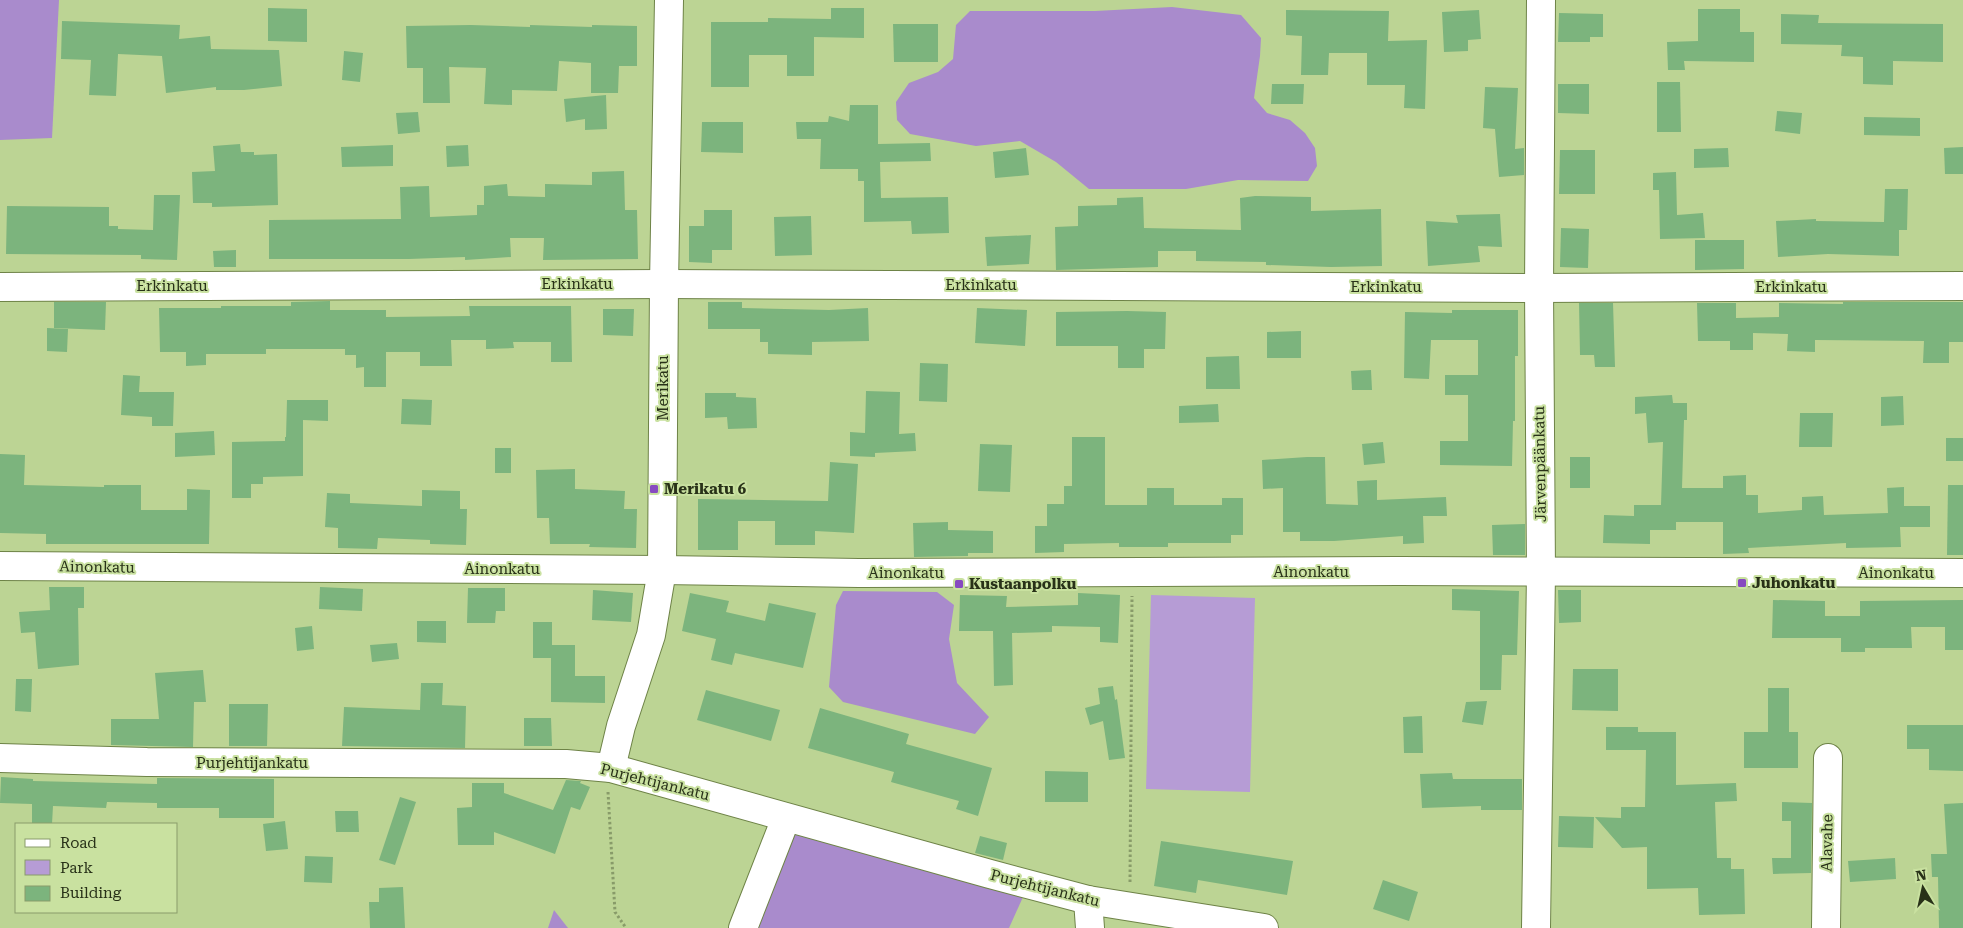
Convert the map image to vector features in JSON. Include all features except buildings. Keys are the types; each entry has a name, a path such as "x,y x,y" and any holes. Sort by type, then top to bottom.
{"street":[{"name":"Merikatu","path":"611,768 621,726 651,635 662,570 664,284 669,0"},
{"name":"Järvenpäänkatu","path":"1536,928 1541,572 1539,288 1541,0"},
{"name":"Erkinkatu","path":"0,287 664,284 1539,288 1963,286"},
{"name":"Ainonkatu","path":"0,566 859,573 1963,573"},
{"name":"Purjehtijankatu","path":"0,758 157,762 566,764 611,768 786,818 1088,900 1264,928"},
{"name":"Alavahe","path":"1826,928 1828,758"},
{"path":"743,928 786,818"},
{"path":"1088,900 1090,928"}],"path":[{"path":"1130,906 1132,573"},
{"path":"611,768 608,799 615,912 626,928"}],"green space":[{"path":"1151,595 1255,598 1250,792 1146,789"}],"shaded area":[{"path":"0,0 59,0 52,138 0,140"},
{"path":"1172,7 1241,15 1261,38 1254,98 1267,113 1290,120 1305,133 1315,148 1317,166 1308,181 1238,180 1186,189 1089,189 1056,162 1020,141 976,146 910,134 897,120 896,102 909,83 938,72 953,59 956,25 970,11 1095,11"},
{"path":"843,591 937,592 954,605 949,639 957,683 989,717 975,734 843,702 829,687 836,605"},
{"path":"793,834 1023,897 1009,928 755,928"},
{"path":"554,910 568,928 548,928"}],"place":[{"name":"Merikatu 6","path":"654,489"},
{"name":"Juhonkatu","path":"1742,583"},
{"name":"Kustaanpolku","path":"959,584"}]}
